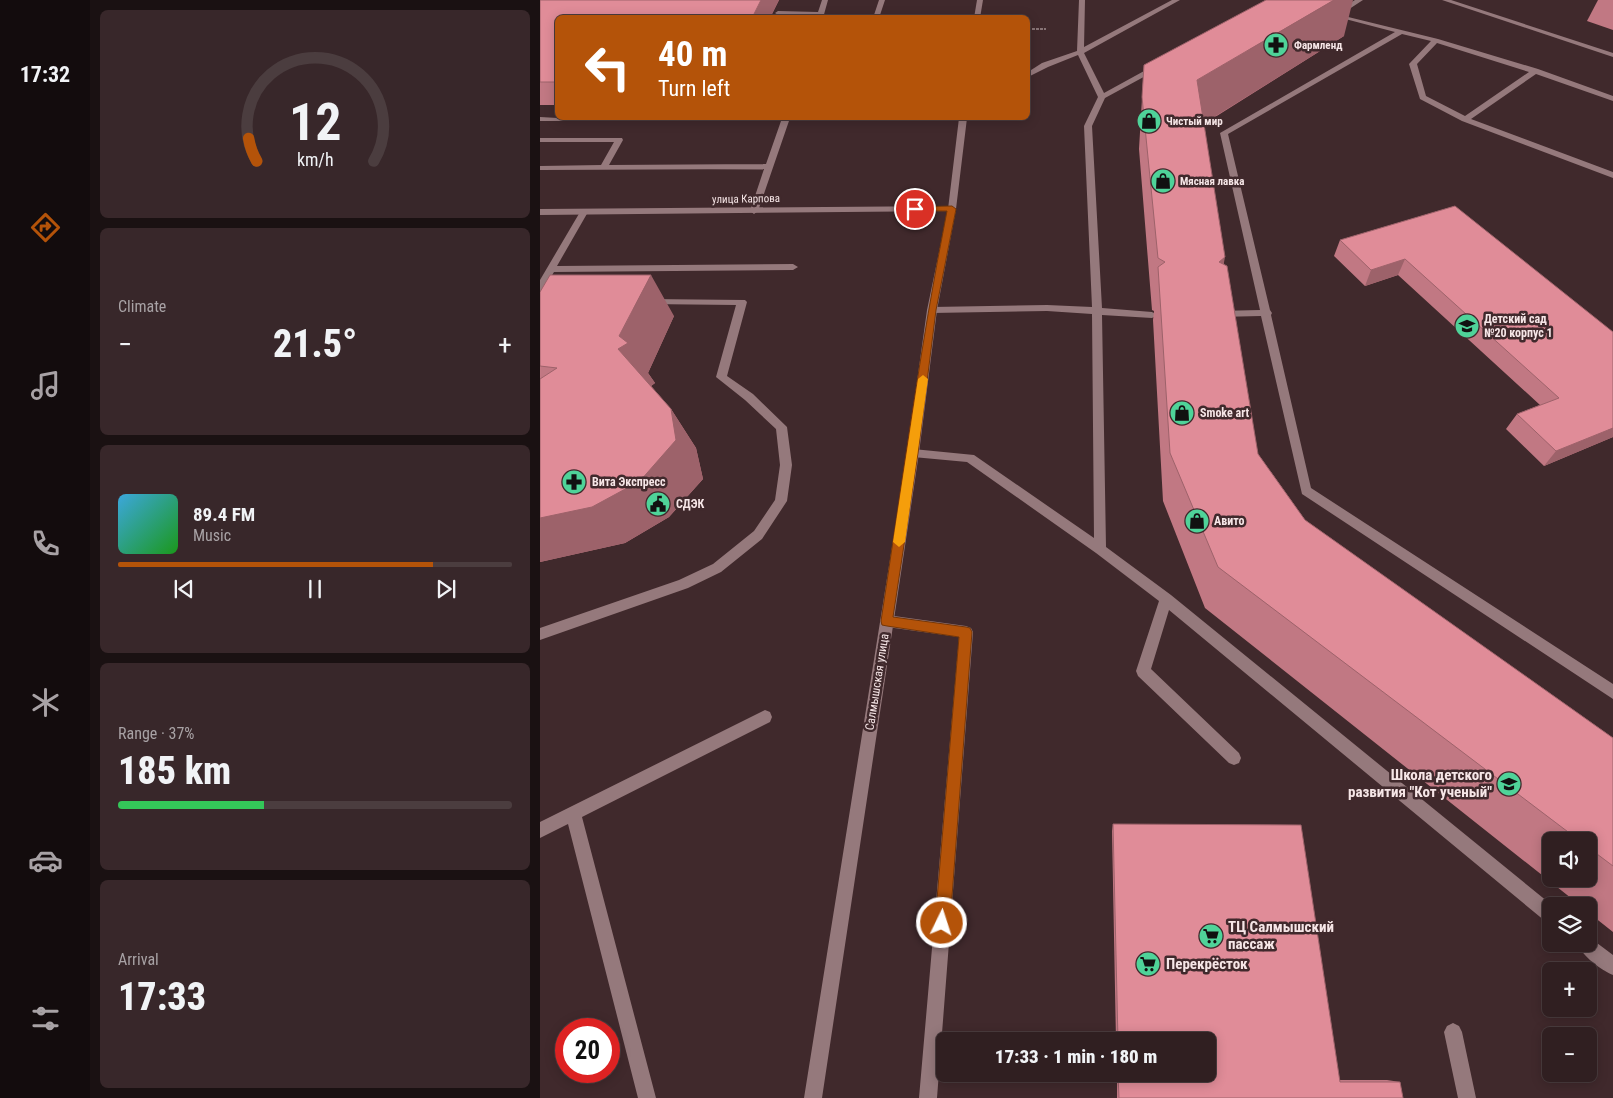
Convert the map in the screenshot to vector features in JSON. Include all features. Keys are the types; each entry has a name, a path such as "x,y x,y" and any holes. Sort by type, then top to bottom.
{"main road":[{"path":"820,15 825,0"},
{"path":"877,15 882,0"},
{"path":"978,15 980,0"},
{"path":"1082,0 1080,52 1102,97"},
{"path":"1030,74 1045,65 1080,52 1177,0"},
{"path":"1360,0 1330,14 1436,40 1535,71 1613,99"},
{"path":"1445,0 1612,54"},
{"path":"778,14 799,15"},
{"path":"1400,32 1224,133 1267,313 1306,491 1613,692"},
{"path":"1436,40 1413,64 1423,97 1465,118 1613,175"},
{"path":"1100,549 1097,311 1088,126 1102,97 1162,65"},
{"path":"1465,118 1535,71"},
{"path":"540,119 555,119"},
{"path":"754,211 784,120"},
{"name":"Салмышская улица","path":"813,1098 913,453 932,310 952,209 963,120"},
{"path":"540,140 620,140 604,168"},
{"path":"540,168 770,166"},
{"name":"улица Карпова","path":"540,212 952,209"},
{"path":"540,288 584,212"},
{"path":"551,269 793,267"},
{"path":"540,634 682,584 717,568 758,535 781,501 786,465 782,428 749,397 721,377 742,302 633,302"},
{"path":"932,310 1047,308 1152,315"},
{"path":"1216,314 1267,313"},
{"path":"913,453 970,458 1100,549 1166,599 1542,908"},
{"path":"1166,599 1143,671 1234,758"},
{"path":"887,621 966,632 928,1098"},
{"path":"540,830 765,716"},
{"path":"573,814 647,1098"},
{"path":"1596,952 1613,966"},
{"path":"1453,1032 1467,1098"}],"path":[{"path":"1030,29 1046,29"}],"building":[{"path":"540,0 761,0 754,15 555,15 555,82 540,82"},
{"path":"1266,0 1334,0 1197,80 1225,257 1219,262 1227,266 1258,454 1305,520 1613,738 1613,866 1597,854 1597,832 1568,832 1218,567 1170,453 1158,267 1165,262 1158,258 1142,97 1144,65"},
{"path":"1455,206 1613,332 1613,428 1556,451 1517,414 1559,398 1405,259 1371,270 1340,240"},
{"path":"550,275 651,275 619,336 628,343 618,349 671,409 676,440 640,481 592,507 540,518 540,379 557,368 540,366 540,292"},
{"name":"ТЦ Салмышский пассаж","path":"1113,824 1301,825 1340,1082 1400,1082 1403,1098 1119,1098 1118,1082 1216,1082 1216,1032 1118,1032"}],"slow traffic":[{"path":"899,542 923,379"}],"place":[{"name":"Фармленд","path":"1276,45"},
{"name":"Чистый мир","path":"1149,121"},
{"name":"Мясная лавка","path":"1163,181"},
{"name":"Детский сад №20 корпус 1","path":"1467,326"},
{"name":"Smoke art","path":"1182,413"},
{"name":"Вита Экспресс","path":"574,482"},
{"name":"СДЭК","path":"658,504"},
{"name":"Авито","path":"1197,521"},
{"name":"Школа детского развития \"Кот ученый\"","path":"1509,784"},
{"name":"ТЦ Салмышский пассаж","path":"1211,936"},
{"name":"Перекрёсток","path":"1148,964"}],"route":[{"path":"915,209 952,209 936,282 913,453 887,621 966,632 942,923"}]}
